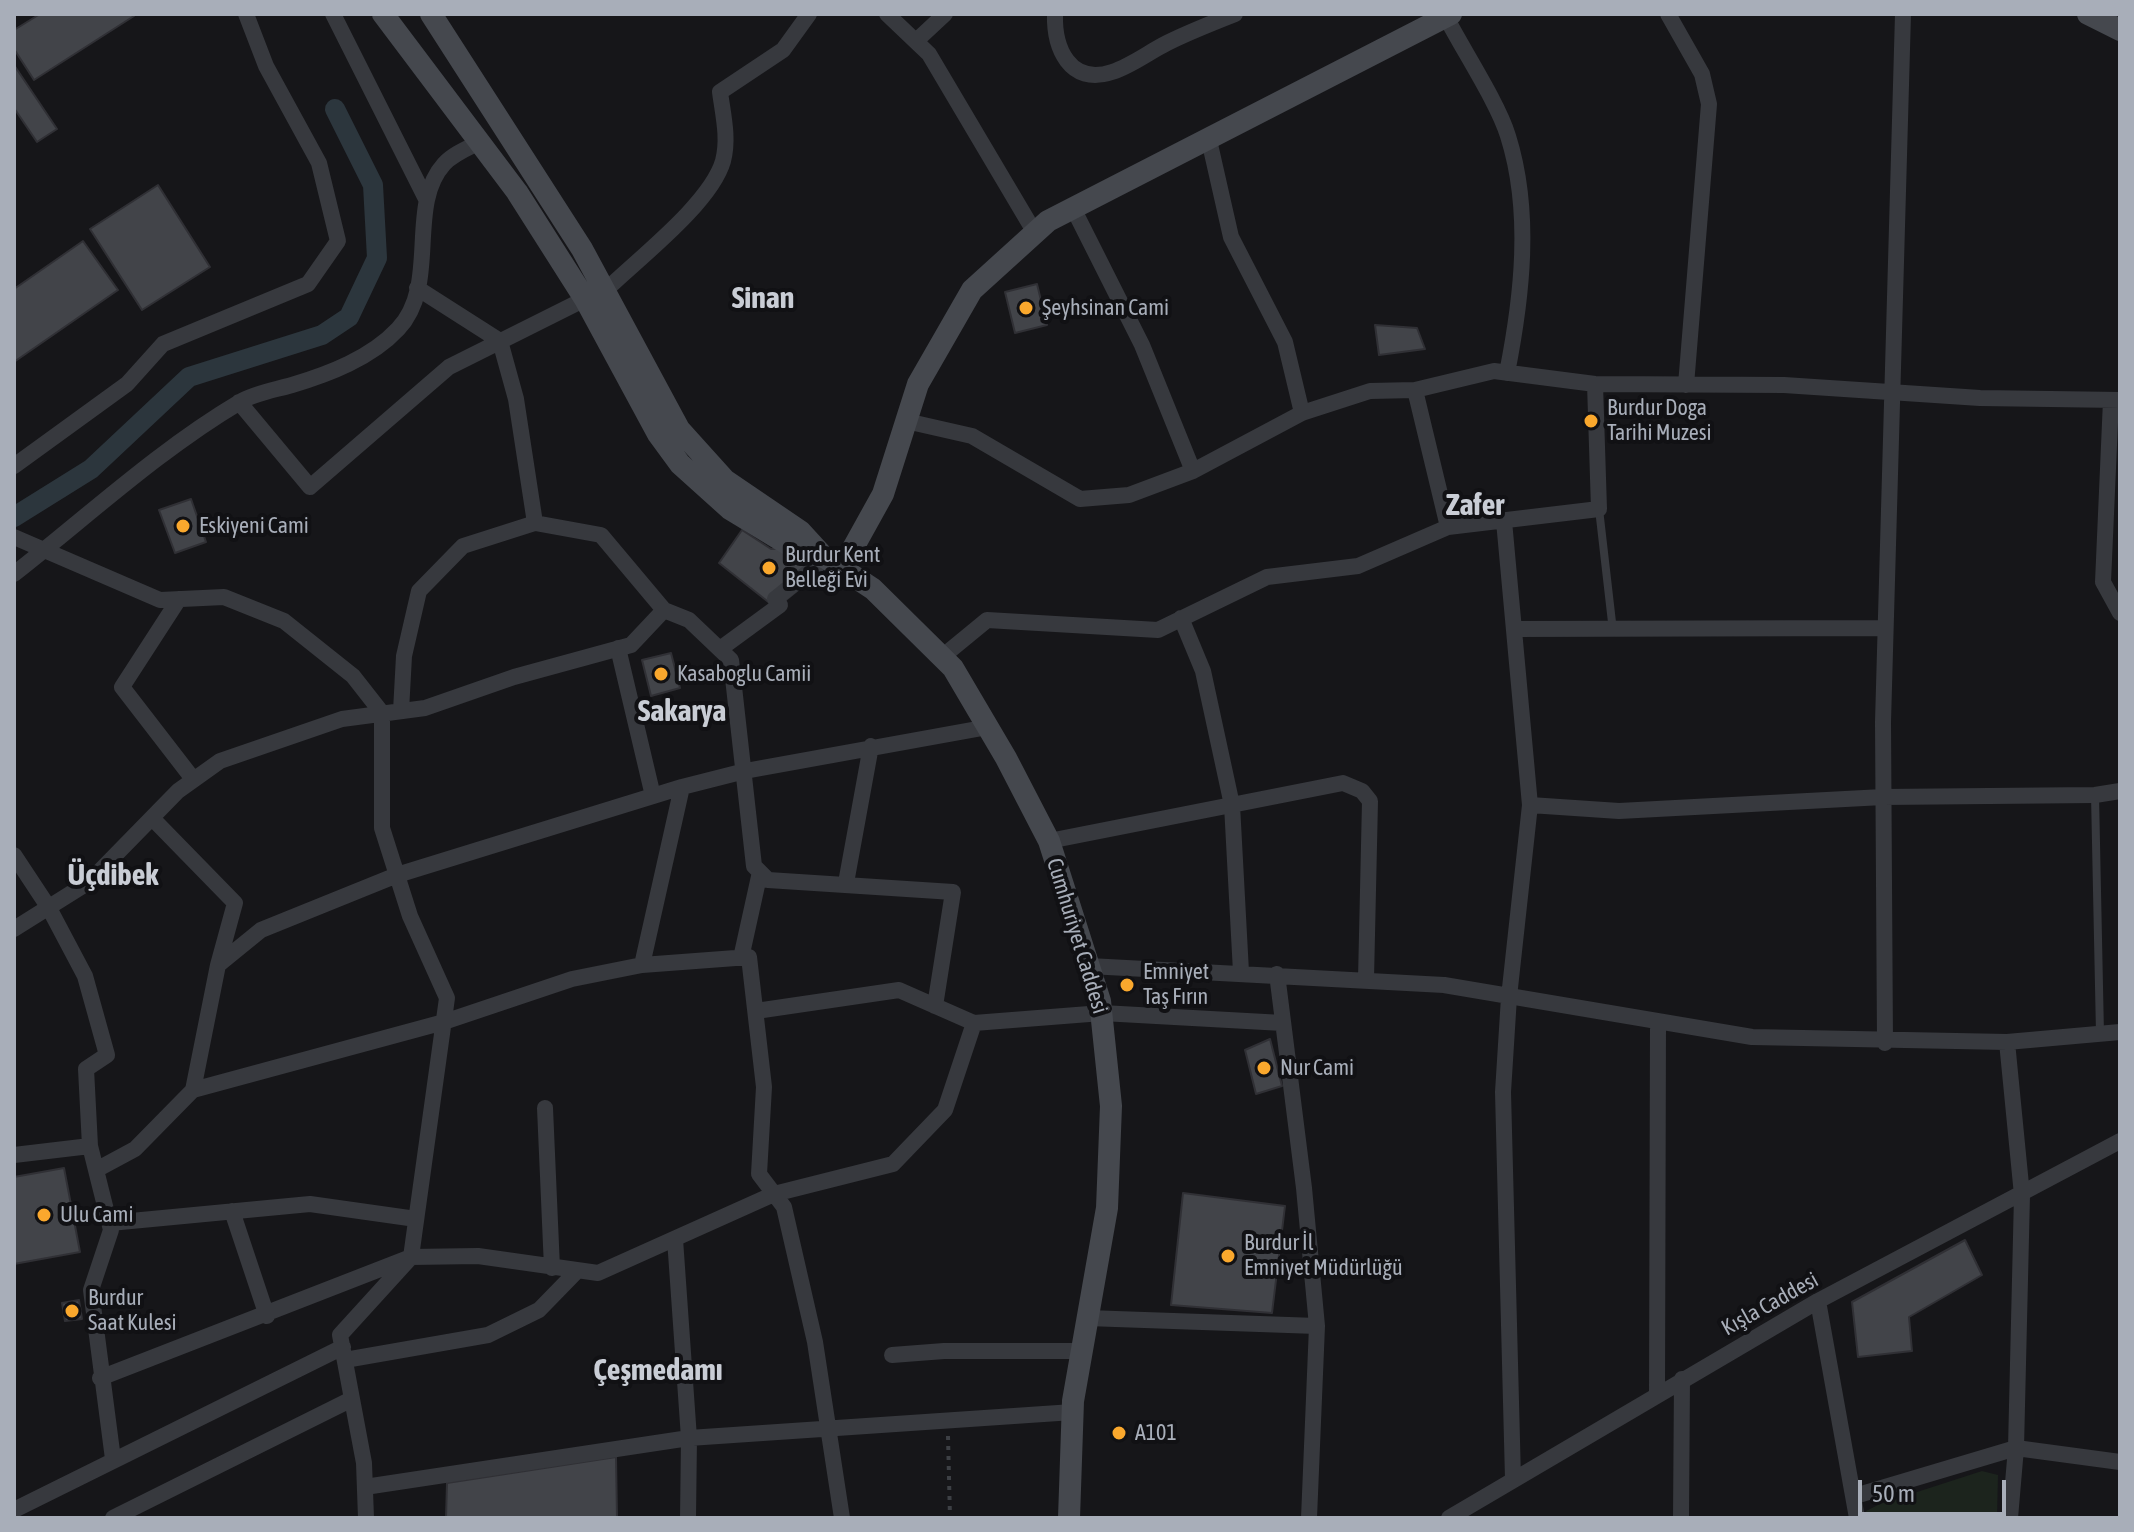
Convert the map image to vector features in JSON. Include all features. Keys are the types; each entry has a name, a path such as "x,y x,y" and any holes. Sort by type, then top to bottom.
{"main road":[{"path":"383,14 480,142 585,299 658,434 680,464 730,509 791,546 834,563"},
{"path":"431,14 606,290 668,411 692,446 725,480 800,531 834,563"},
{"path":"2088,14 2120,30"},
{"path":"834,563 883,494 918,384 972,290 1035,233 1073,208 1448,15"},
{"name":"Cumhuriyet Caddesi","path":"834,563 873,589 953,668 1049,841 1102,1013 1108,1052 1110,1159 1101,1252 1079,1351 1069,1518"}],"street":[{"path":"14,466 127,384 163,344 308,284 338,241 319,163 266,66 246,14"},
{"path":"14,574 192,432 239,402 359,359 399,328 417,288 426,249 426,199 333,14"},
{"path":"606,290 708,192 723,159 726,139 720,92 783,50 809,14"},
{"path":"887,14 929,54 1035,233"},
{"path":"916,41 945,14"},
{"path":"1055,14 1054,33 1061,55 1078,69 1100,74 1112,72 1169,41 1235,14"},
{"path":"1668,14 1702,74 1709,104 1686,385"},
{"path":"1885,1043 1885,628 1903,14"},
{"path":"1448,15 1508,135 1519,194 1519,309 1507,373"},
{"path":"1209,140 1231,237 1285,342 1302,413"},
{"path":"426,199 444,164 480,142"},
{"path":"1073,208 1142,345 1193,471"},
{"path":"417,288 500,341 516,399 535,523"},
{"path":"239,402 310,487 449,367 585,299"},
{"path":"906,421 972,436 1080,499 1129,495 1193,471 1302,413 1370,391 1415,390 1494,371 1595,384 1784,385 1980,398 2115,400 2103,582 2120,613"},
{"path":"942,657 987,620 1158,630 1267,577 1358,566 1448,527 1599,509 1595,384"},
{"path":"1415,390 1448,527"},
{"path":"1504,521 1530,805 1509,997 1503,1092 1513,1479"},
{"path":"401,711 404,656 419,591 463,546 535,523 601,535 664,610 689,620 731,660 754,866 768,880 953,892 935,1006"},
{"path":"16,539 46,549 160,600 224,597 284,621 353,676 382,713 382,828 410,916 447,998 411,1257 340,1335 365,1487 366,1518"},
{"path":"720,649 780,605 775,599 834,563"},
{"path":"179,599 122,687 193,779"},
{"path":"14,929 89,882 193,779 220,761 342,719 425,708 514,677 631,645 664,610"},
{"path":"1181,618 1203,671 1232,805 1241,972"},
{"path":"1514,629 1885,628"},
{"path":"618,648 653,796"},
{"path":"218,965 261,930 397,875 682,787 745,771 988,727"},
{"path":"846,883 871,746"},
{"path":"1049,841 1343,783 1370,801 1366,979"},
{"path":"642,965 682,787"},
{"path":"1530,805 1619,811 1883,797 2095,795 2120,791"},
{"path":"152,818 235,903 218,965 193,1090"},
{"path":"14,855 49,908 85,976 107,1055 86,1069 90,1146 111,1230 91,1290 100,1378 113,1459"},
{"path":"741,958 760,872"},
{"path":"96,1170 135,1149 193,1090 444,1022 572,979 642,965 749,957 764,1087 759,1174 784,1207 815,1342 842,1518"},
{"path":"1089,966 1444,985 1752,1037 1885,1043 2007,1042 2120,1032"},
{"path":"1277,974 1304,1188 1317,1326 1309,1518"},
{"path":"756,1011 899,990 974,1023 1102,1013 1283,1023"},
{"path":"100,1378 267,1316 345,1281 411,1257 478,1256 598,1273 774,1194 893,1164 945,1110 974,1023"},
{"path":"1657,1394 1658,1023"},
{"path":"2007,1042 2022,1195 2016,1448 2010,1518"},
{"path":"545,1108 552,1268"},
{"name":"Kışla Caddesi","path":"1449,1518 1818,1301 2120,1141"},
{"path":"14,1155 90,1146"},
{"path":"110,1223 310,1204 416,1219"},
{"path":"232,1211 267,1316"},
{"path":"675,1239 689,1438 688,1518"},
{"path":"14,1510 113,1459 344,1354 488,1335 539,1310 577,1271"},
{"path":"1818,1301 1857,1518"},
{"path":"1087,1318 1317,1326"},
{"path":"892,1355 944,1351 1079,1351"},
{"path":"1681,1518 1682,1379"},
{"path":"118,1517 352,1399"},
{"path":"365,1487 689,1438 1073,1412"},
{"path":"1855,1496 2016,1448 2120,1462"}],"lane":[{"path":"1599,509 1613,631"},
{"path":"2095,795 2100,1034"}],"path":[{"path":"948,1420 950,1518"}],"shaded area":[{"path":"1982,1471 1998,1475 1997,1518 1868,1518 1866,1511 1880,1504"}],"building":[{"path":"40,14 134,16 34,80 14,49 14,30"},
{"path":"14,65 57,129 37,142 14,108"},
{"path":"158,185 210,267 142,310 90,229"},
{"path":"83,241 118,290 14,362 14,289"},
{"name":"Şeyhsinan Cami","path":"1037,284 1047,325 1015,333 1005,292"},
{"path":"1375,325 1417,328 1425,349 1379,355"},
{"name":"Eskiyeni Cami","path":"191,499 206,542 175,553 159,510"},
{"name":"Burdur Kent Belleği Evi","path":"742,530 771,549 789,548 818,574 776,608 719,563"},
{"name":"Kasaboglu Camii","path":"671,653 680,688 651,696 642,660"},
{"name":"Nur Cami","path":"1270,1039 1282,1086 1256,1094 1245,1050"},
{"name":"Ulu Cami","path":"64,1168 80,1252 14,1264 14,1177"},
{"name":"Burdur İl Emniyet Müdürlüğü","path":"1183,1193 1285,1206 1272,1313 1171,1305"},
{"path":"1965,1240 1982,1275 1909,1317 1912,1351 1858,1357 1852,1302"},
{"name":"Burdur Saat Kulesi","path":"79,1300 82,1319 65,1321 62,1303"},
{"path":"616,1457 617,1518 446,1518 447,1483"}],"waterway":[{"path":"14,517 91,469 189,377 322,335 349,317 377,258 373,185 335,109"}],"place":[{"name":"Şeyhsinan Cami","path":"1026,308"},
{"name":"Burdur Doga Tarihi Muzesi","path":"1591,421"},
{"name":"Eskiyeni Cami","path":"183,526"},
{"name":"Burdur Kent Belleği Evi","path":"769,568"},
{"name":"Kasaboglu Camii","path":"661,674"},
{"name":"Emniyet Taş Fırın","path":"1127,985"},
{"name":"Nur Cami","path":"1264,1068"},
{"name":"Ulu Cami","path":"44,1215"},
{"name":"Burdur İl Emniyet Müdürlüğü","path":"1228,1256"},
{"name":"Burdur Saat Kulesi","path":"72,1311"},
{"name":"A101","path":"1119,1433"}],"district":[{"name":"Sinan","path":"763,299"},
{"name":"Zafer","path":"1475,506"},
{"name":"Sakarya","path":"682,712"},
{"name":"Üçdibek","path":"113,876"},
{"name":"Çeşmedamı","path":"658,1371"}]}
